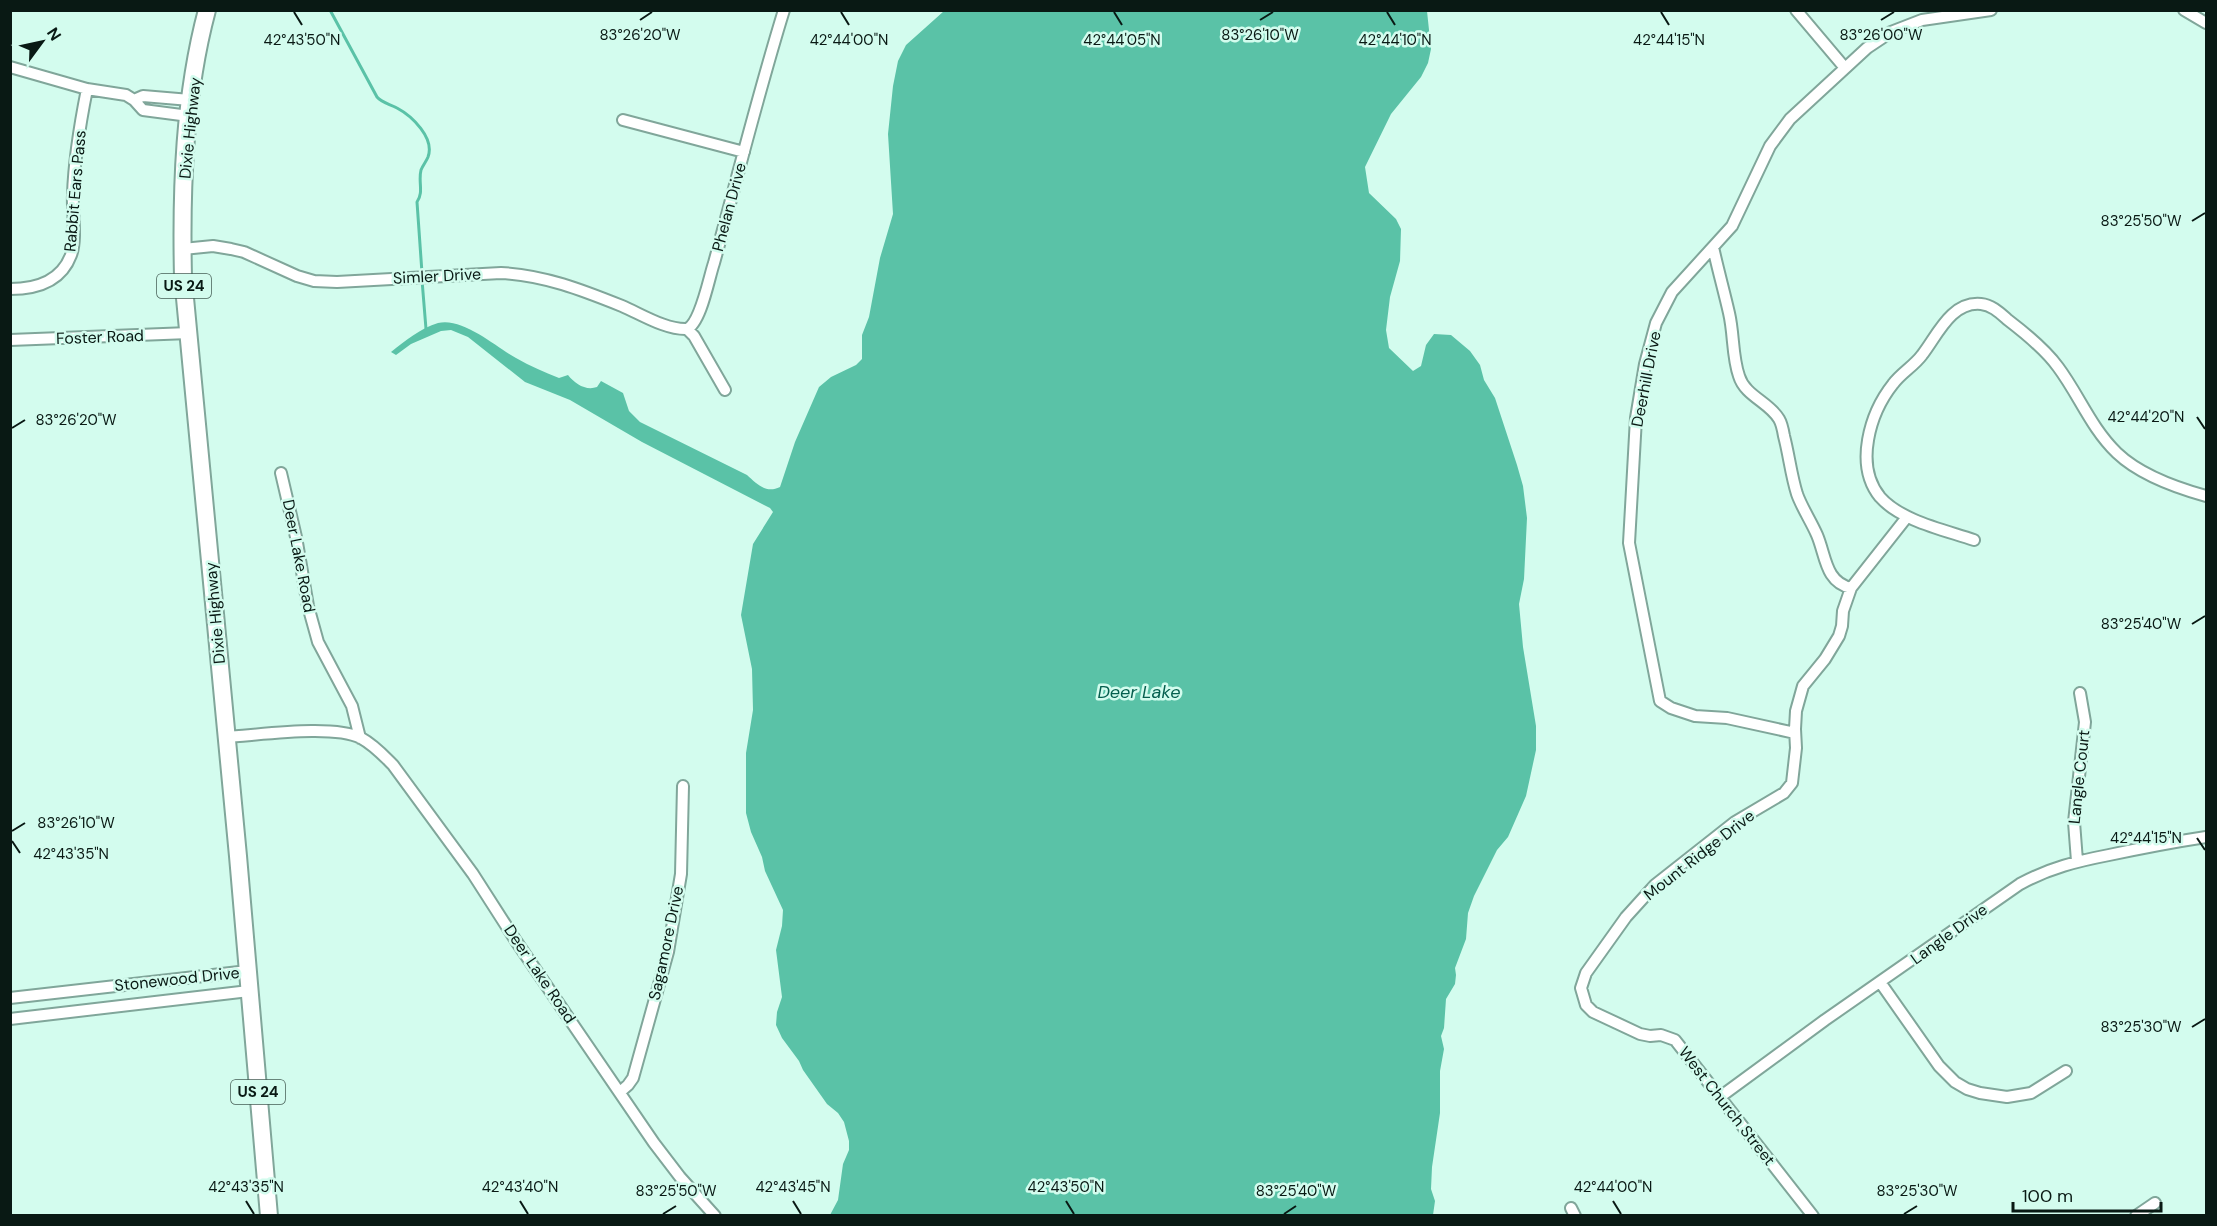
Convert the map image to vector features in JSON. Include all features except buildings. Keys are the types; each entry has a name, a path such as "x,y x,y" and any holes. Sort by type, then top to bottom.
{"main road":[{"name":"Dixie Highway","path":"207,10 190,108 182,210 183,249 269,1215"}],"street":[{"name":"Phelan Drive","path":"687,329 693,326 703,300 757,97 784,10"},
{"path":"1796,10 1845,68"},
{"name":"Deerhill Drive","path":"1795,733 1727,718 1695,716 1660,702 1629,543 1636,418 1656,323 1672,292 1732,226 1770,146 1790,119 1868,48 1891,32 1922,20 1991,10"},
{"path":"2184,10 2206,23"},
{"path":"10,67 87,88 126,95 135,100 143,110 190,108"},
{"name":"Rabbit Ears Pass","path":"10,289 29,289 44,285 56,276 71,256 78,131 87,88"},
{"path":"135,100 143,96 190,108"},
{"path":"623,120 744,152"},
{"name":"Simler Drive","path":"183,249 213,246 231,249 314,281 522,274 558,282 660,322 687,329"},
{"path":"1713,247 1720,282 1730,314 1733,349 1739,379 1749,392 1772,410 1780,420 1789,468 1798,496 1816,533 1833,578 1839,586 1851,588 1907,517"},
{"path":"1974,540 1907,517 1882,499 1869,477 1866,456 1878,406 1894,382 1923,354 1948,318 1969,306 1981,304 1995,309 2057,366 2081,406 2118,454 2141,470 2206,496"},
{"path":"687,329 694,336 725,390"},
{"name":"Foster Road","path":"10,340 189,333"},
{"name":"Deer Lake Road","path":"281,473 296,537 308,606 318,642 352,706 360,738"},
{"name":"Mount Ridge Drive","path":"1590,1009 1586,1005 1581,988 1586,973 1641,898 1735,822 1777,798 1792,783 1796,748 1796,711 1803,686 1839,636 1843,611 1851,588"},
{"name":"Langle Court","path":"2077,861 2074,822 2085,722 2079,693"},
{"name":"Deer Lake Road","path":"226,737 320,731 344,732 378,749 393,765 446,837 680,1177 715,1215"},
{"name":"Sagamore Drive","path":"620,1092 633,1078 668,952 681,874 683,786"},
{"name":"Langle Drive","path":"1720,1097 2020,884 2040,873 2077,861 2149,845 2206,837"},
{"name":"Stonewood Drive","path":"10,998 248,971"},
{"path":"1880,982 1939,1066 1955,1082 1967,1089 2007,1097 2031,1093 2066,1071"},
{"name":"Stonewood Drive","path":"107,987 109,1008"},
{"name":"Stonewood Drive","path":"10,1019 249,991"},
{"name":"West Church Street","path":"1590,1009 1640,1034 1661,1035 1675,1040 1813,1215"},
{"path":"2136,1215 2155,1203"}],"water":[{"name":"Deer Lake","path":"944,11 1427,11 1431,49 1428,63 1421,77 1391,114 1365,167 1369,193 1396,219 1401,229 1400,261 1390,297 1386,330 1389,348 1413,371 1421,366 1426,345 1434,334 1451,335 1470,351 1480,365 1484,380 1495,398 1523,486 1527,518 1524,579 1519,604 1523,647 1536,726 1536,750 1526,796 1508,837 1497,850 1474,896 1468,913 1466,939 1455,968 1455,984 1446,999 1444,1028 1441,1036 1444,1049 1440,1071 1440,1113 1432,1167 1431,1189 1435,1201 1433,1215 830,1215 838,1200 849,1141 844,1122 838,1113 827,1104 803,1070 776,1025 782,997 776,950 783,910 765,871 746,813 746,753 753,710 752,669 741,615 753,544 773,512 770,508 642,442 570,400 525,382 468,337 451,330 441,331 411,344 396,355 391,352 413,335 432,325 448,322 458,324 479,334 521,361 559,378 568,375 577,384 589,388 597,387 601,381 623,393 629,411 640,422 747,475 766,489 780,487 795,442 819,387 831,377 856,365 862,359 862,335 869,317 880,258 893,214 888,134 898,61 906,45"}],"waterway":[{"path":"330,10 377,97 409,116 421,128 428,142 428,157 421,170 420,194 417,202 422,273"},
{"path":"422,280 426,329"}]}
